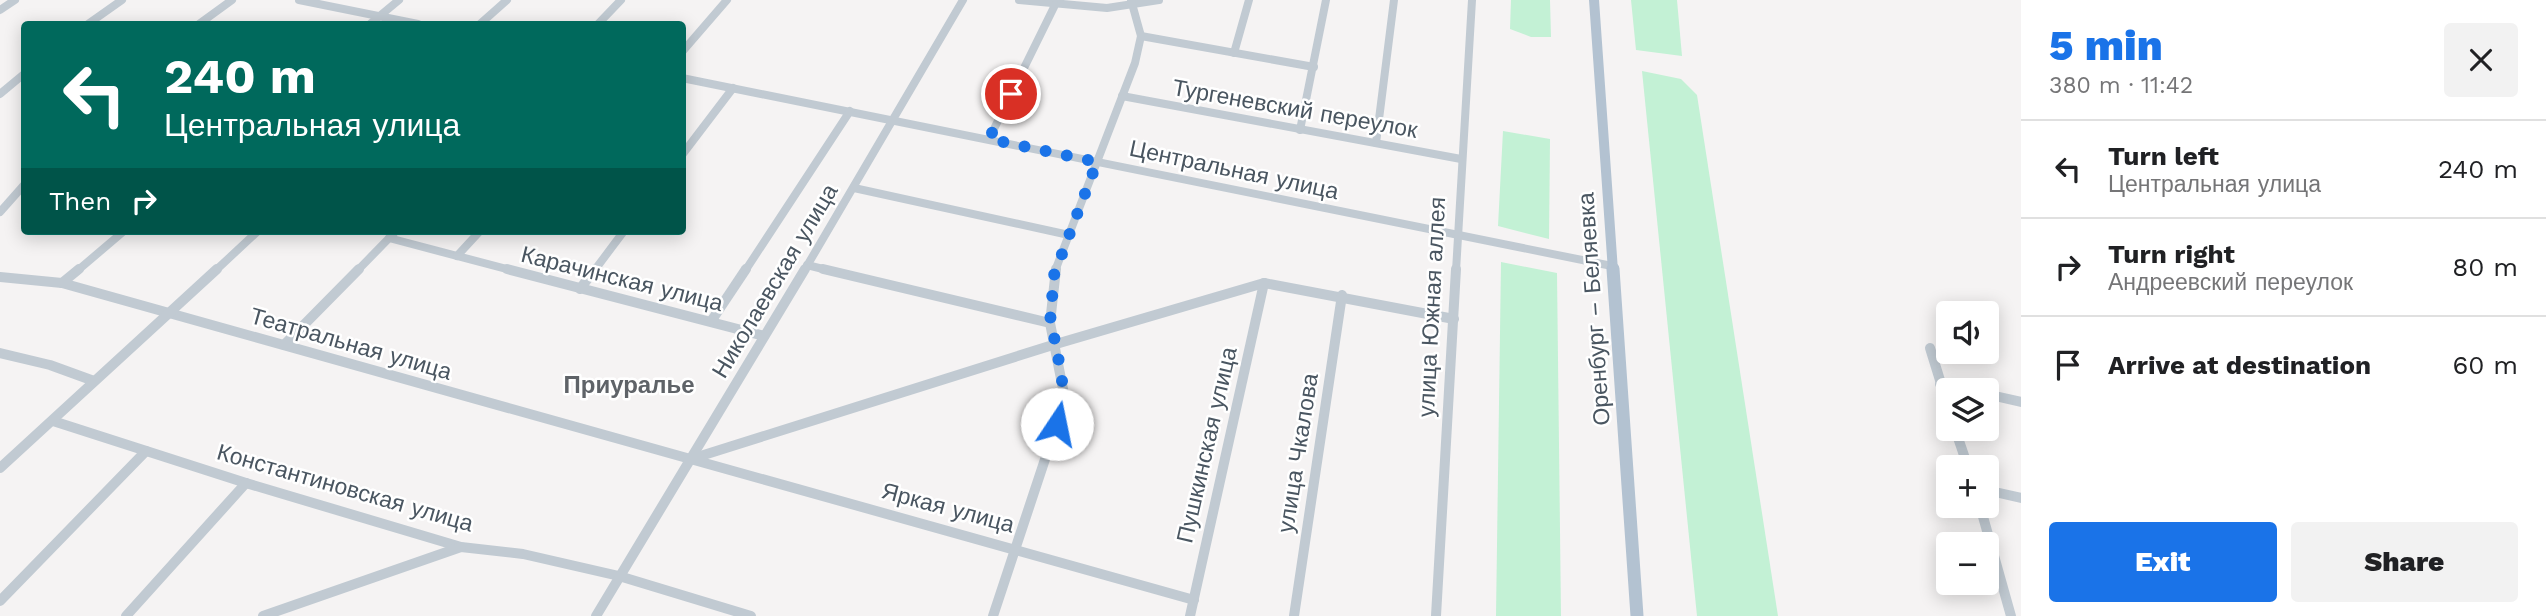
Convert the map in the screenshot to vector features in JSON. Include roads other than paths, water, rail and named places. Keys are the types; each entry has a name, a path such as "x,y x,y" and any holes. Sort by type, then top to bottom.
{"main road":[{"name":"Оренбург – Беляевка","path":"1594,0 1636,616"}],"street":[{"path":"0,10 15,0"},
{"path":"92,21 122,0"},
{"path":"203,21 232,0"},
{"path":"299,0 403,21"},
{"path":"373,21 399,0"},
{"path":"483,21 507,0"},
{"path":"601,21 621,0"},
{"path":"686,47 727,0"},
{"name":"Николаевская улица","path":"596,616 895,120 963,0"},
{"path":"1019,0 1055,5 1159,0"},
{"path":"1234,53 1249,0"},
{"path":"1300,130 1326,0"},
{"path":"1376,143 1394,0"},
{"name":"улица Южная аллея","path":"1436,616 1454,318 1456,236 1472,0"},
{"path":"993,616 1065,399 1050,323 1054,275 1135,63 1141,36 1132,3"},
{"path":"989,139 1055,5"},
{"path":"1141,36 1314,67"},
{"path":"0,94 21,76"},
{"name":"Центральная улица","path":"686,79 1612,266"},
{"path":"686,150 733,88"},
{"name":"Тургеневский переулок","path":"1122,96 1461,159"},
{"path":"712,320 850,111"},
{"path":"854,188 1069,235"},
{"path":"0,212 21,189"},
{"path":"62,282 119,235"},
{"path":"0,468 254,235"},
{"path":"284,345 392,235"},
{"name":"Карачинская улица","path":"392,235 457,256 712,320 764,336"},
{"path":"457,256 476,235"},
{"path":"580,289 621,235"},
{"path":"807,265 1050,323"},
{"name":"Театральная улица","path":"0,277 62,282 690,459"},
{"path":"690,459 1056,344 1264,283 1342,295 1454,318"},
{"name":"Пушкинская улица","path":"1190,616 1264,283"},
{"name":"улица Чкалова","path":"1294,616 1342,295"},
{"path":"1930,348 1938,378"},
{"path":"0,353 50,365 94,381"},
{"path":"1999,397 2021,402"},
{"name":"Константиновская улица","path":"53,421 246,483 461,547 523,554 620,576 751,616"},
{"path":"0,601 146,451"},
{"name":"Яркая улица","path":"690,459 1194,600"},
{"path":"126,616 246,483"},
{"path":"1999,493 2021,498"},
{"path":"1984,518 2014,613"},
{"path":"263,616 461,547"}],"district":[{"name":"Приуралье","path":"629,385"}]}
